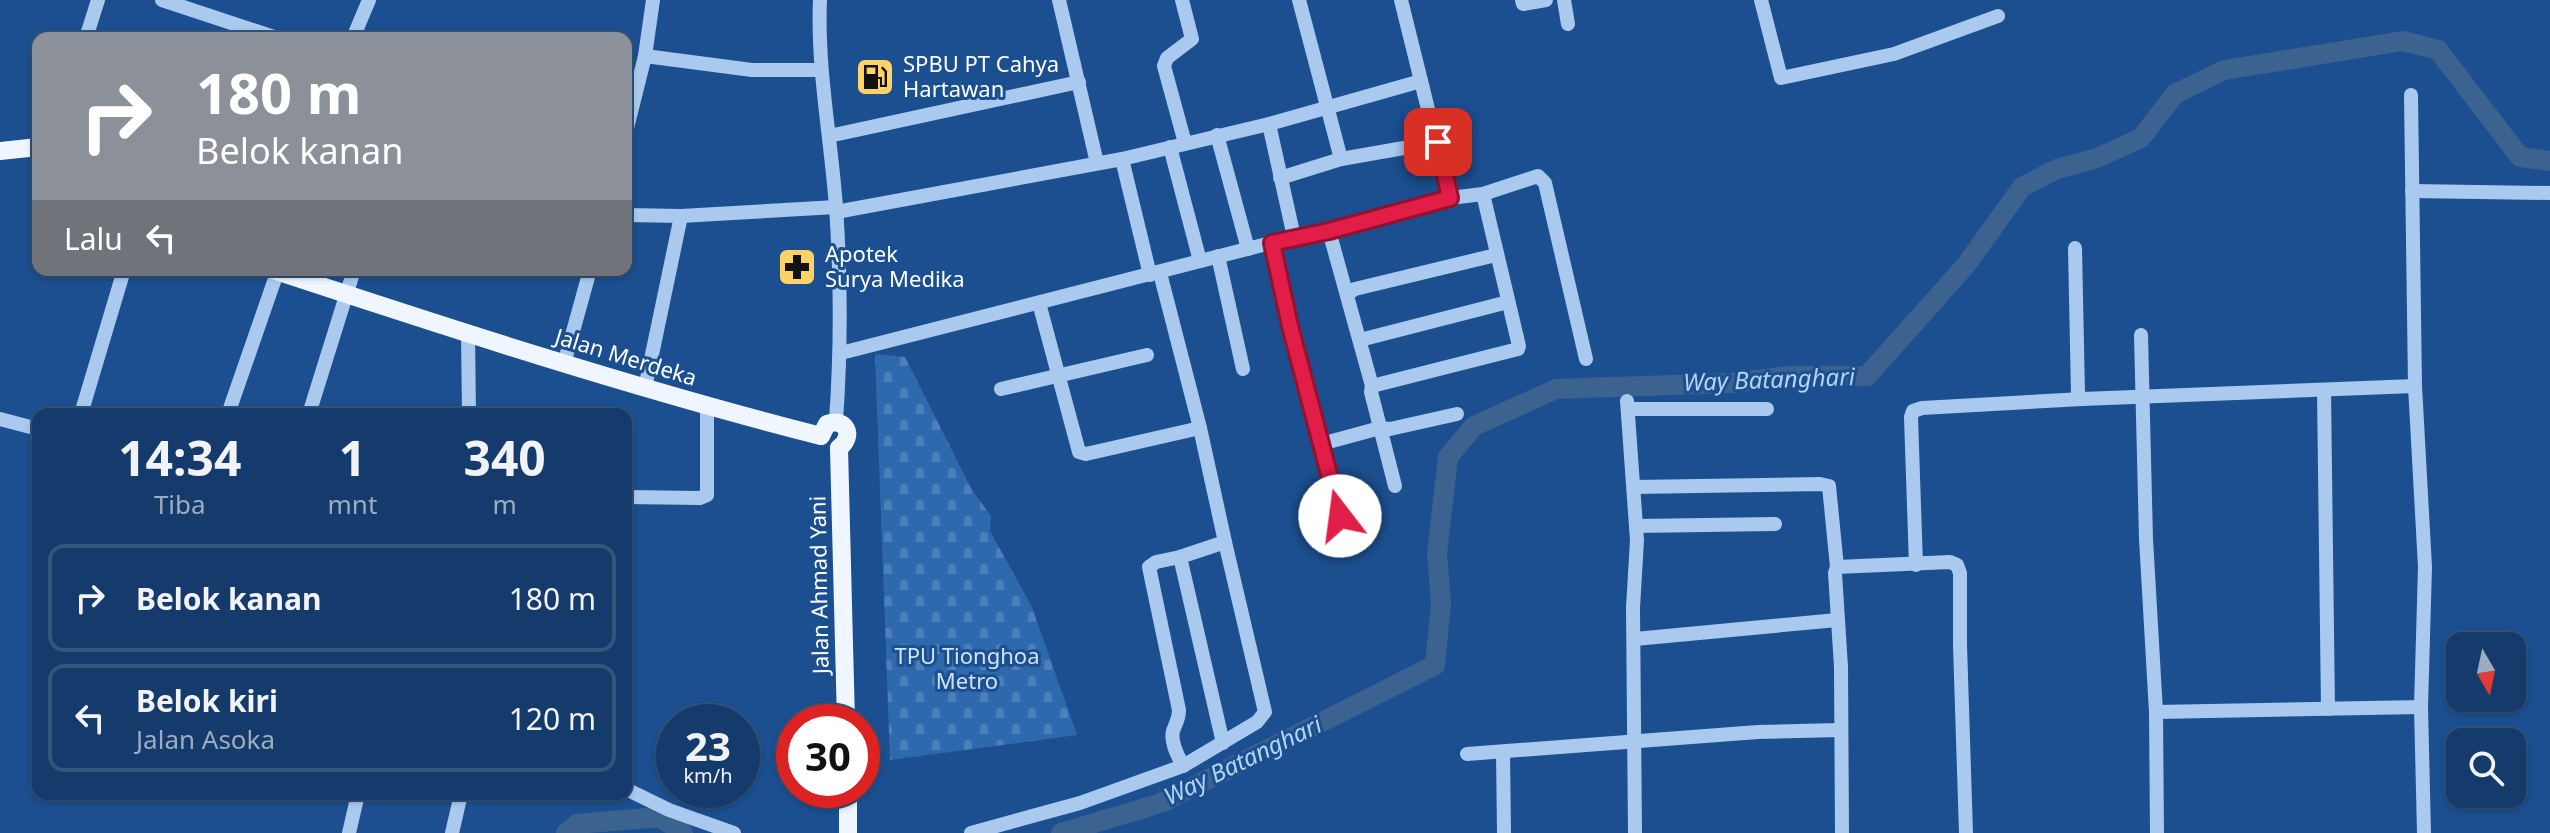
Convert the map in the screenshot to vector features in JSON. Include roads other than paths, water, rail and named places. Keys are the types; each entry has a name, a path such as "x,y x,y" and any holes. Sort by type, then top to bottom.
{"main road":[{"path":"0,151 32,148"},
{"name":"Jalan Merdeka","path":"295,276 564,364 707,407 821,436"},
{"path":"836,421 848,431 847,441 839,448 829,447 821,436 827,424 836,421"},
{"name":"Jalan Ahmad Yani","path":"839,448 846,704"},
{"path":"848,808 848,833"}],"street":[{"path":"88,32 98,0"},
{"path":"162,0 259,32"},
{"path":"356,32 369,0"},
{"path":"632,108 645,56 653,0"},
{"path":"820,0 821,70 836,210 841,353 836,421"},
{"path":"1059,0 1097,163"},
{"path":"1182,0 1192,39 1167,58 1164,66 1200,261"},
{"path":"1316,0 1300,2 1341,159"},
{"path":"1402,0 1450,198"},
{"path":"1522,0 1523,4 1546,0"},
{"path":"1564,0 1568,24"},
{"path":"1761,0 1781,78 1894,54 1998,16"},
{"path":"645,56 752,70 821,70"},
{"path":"632,215 836,210 1122,159 1269,124 1421,81"},
{"path":"829,136 1079,82"},
{"path":"2411,95 2415,386 2425,567 2421,707 2424,833"},
{"path":"1269,124 1294,237"},
{"path":"1217,135 1248,249"},
{"path":"1280,178 1341,159 1438,142"},
{"path":"971,833 1080,803 1183,766 1257,722 1265,712 1200,428 1122,159"},
{"path":"841,353 1450,198 1483,194 1534,177 1542,178 1586,359"},
{"path":"2412,191 2550,193"},
{"path":"1372,386 1516,351 1519,346 1483,194"},
{"path":"645,388 681,216"},
{"path":"1329,231 1372,386 1395,486"},
{"path":"1272,243 1290,326 1340,516"},
{"path":"2075,248 2078,394 2082,399"},
{"path":"1347,294 1355,289 1496,255"},
{"path":"1218,256 1243,369"},
{"path":"83,408 122,276"},
{"path":"230,408 274,276"},
{"path":"311,408 352,276"},
{"path":"564,364 588,276"},
{"path":"1360,340 1508,302"},
{"path":"1039,303 1078,450 1082,454 1200,428"},
{"path":"468,333 469,408"},
{"path":"2141,335 2146,539 2156,712 2157,833"},
{"path":"1001,389 1147,355"},
{"path":"1916,565 1913,411 2143,395 2415,386"},
{"path":"2324,390 2328,709"},
{"path":"1635,833 1633,608 1636,526 1627,405 1767,409"},
{"path":"632,497 700,498 707,495 707,407"},
{"path":"1321,444 1380,428 1390,429 1457,414"},
{"path":"0,419 32,427"},
{"path":"1634,487 1758,483 1829,486 1837,567 1841,667 1842,833"},
{"path":"1636,526 1775,524"},
{"path":"1183,766 1175,752 1173,732 1179,721 1179,710 1149,567 1156,562 1225,542"},
{"path":"1180,557 1223,743"},
{"path":"1837,567 1950,562 1957,565 1960,573 1966,833"},
{"path":"1635,639 1837,620"},
{"path":"2156,712 2421,707"},
{"path":"1467,754 1758,732 1840,730"},
{"path":"1503,752 1504,833"},
{"path":"632,792 669,810 734,833"},
{"path":"349,833 357,800"},
{"path":"452,833 460,800"}],"waterway":[{"name":"Way Batanghari","path":"1061,833 1161,803 1435,665 1441,603 1437,554 1448,457 1474,426 1556,389 1731,383 1790,376 1867,376 1966,265 2022,187 2057,169 2097,158 2141,138 2175,94 2224,70 2403,41 2438,50 2520,157 2550,161"},
{"name":"Way Batanghari","path":"566,833 577,824 660,817 683,833"}],"place":[{"name":"SPBU PT Cahya Hartawan","path":"875,77"},
{"name":"Apotek Surya Medika","path":"797,267"}],"park label":[{"name":"TPU Tionghoa Metro","path":"967,668"}]}
